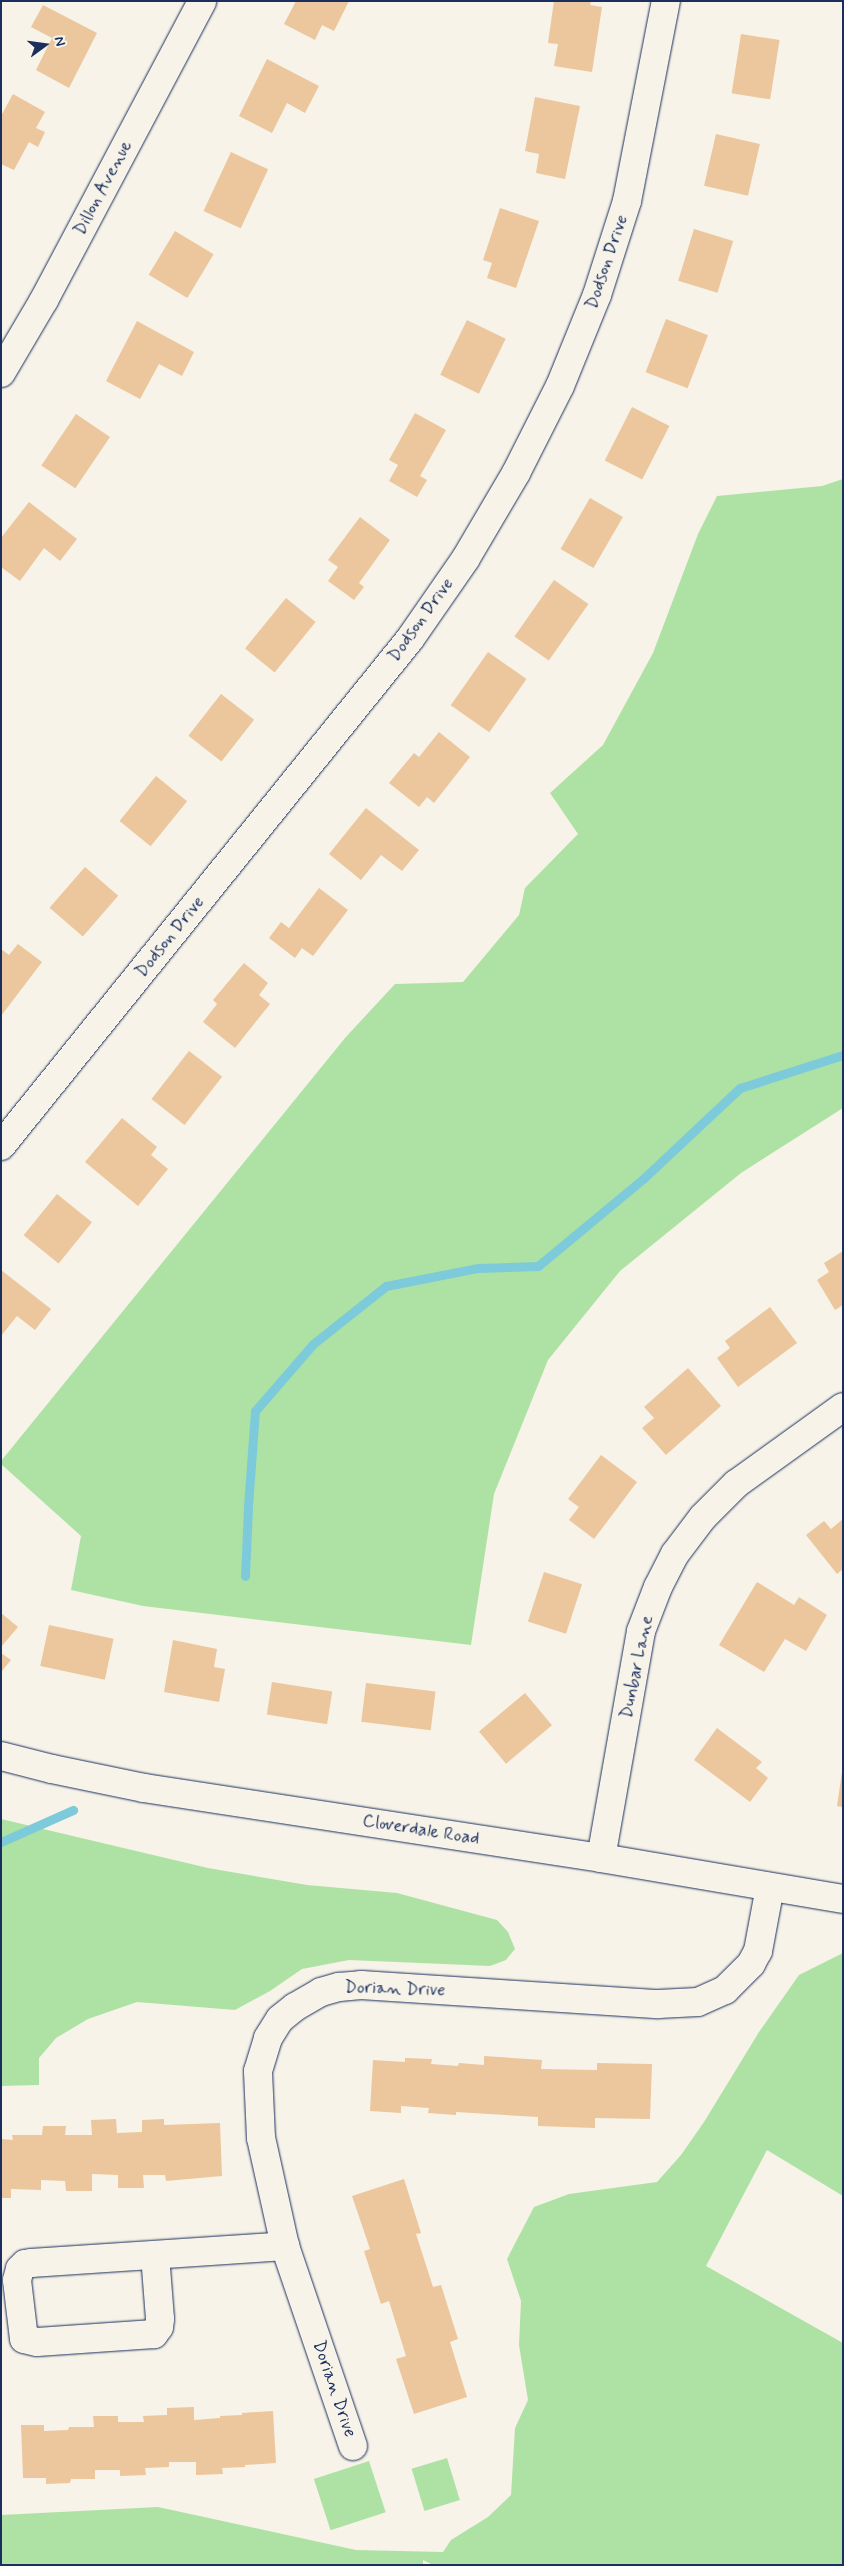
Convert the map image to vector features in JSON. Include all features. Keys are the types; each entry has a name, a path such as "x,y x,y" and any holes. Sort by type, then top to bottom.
{"street":[{"name":"Dillon Avenue","path":"1,373 30,326 202,1"},
{"name":"Dodson Drive","path":"1,1146 410,638 466,558 516,473 560,386 594,304 627,201 666,1"},
{"name":"Dunbar Lane","path":"601,1858 642,1631 666,1570 675,1554 703,1516 736,1484 843,1407"},
{"name":"Cloverdale Road","path":"1,1756 52,1769 144,1788 601,1858 843,1899"},
{"name":"Dorian Drive","path":"353,2446 285,2246 261,2138 258,2071 268,2038 280,2019 294,2007 321,1992 339,1987 362,1986 658,2004 698,2002 725,1990 751,1964 758,1951 770,1887"},
{"path":"155,2254 160,2320 154,2334 38,2342 24,2339 17,2280 20,2269 25,2264 155,2254 285,2246"}],"green space":[{"path":"843,479 843,1108 741,1173 620,1271 548,1360 494,1494 471,1645 143,1606 71,1590 81,1536 1,1464 1,1461 345,1038 395,984 463,982 519,915 525,888 578,834 550,793 603,745 653,653 698,534 717,496 822,486"},
{"path":"1,1819 208,1868 307,1885 397,1893 497,1920 508,1932 515,1949 506,1960 490,1966 349,1960 302,1969 270,1991 235,2010 137,2002 88,2019 56,2038 39,2058 39,2085 1,2086"},
{"path":"843,1953 843,2196 767,2150 706,2266 843,2343 843,2565 433,2565 423,2560 423,2565 1,2565 1,2515 158,2507 356,2550 443,2552 451,2540 488,2517 511,2495 515,2428 528,2400 519,2345 521,2301 507,2259 534,2207 569,2194 657,2182 681,2155 704,2122 759,2032 799,1975"},
{"path":"447,2458 460,2500 424,2511 412,2469"},
{"path":"369,2461 386,2512 331,2530 314,2479"}],"building":[{"path":"296,1 349,1 334,31 322,25 315,40 284,24"},
{"path":"554,1 591,1 590,5 602,7 592,72 554,66 558,44 548,43"},
{"path":"43,5 97,33 69,88 36,70 52,38 31,27"},
{"path":"741,34 780,40 770,99 732,93"},
{"path":"267,59 319,86 305,113 287,103 272,133 239,116"},
{"path":"13,94 45,112 36,128 45,132 38,147 29,142 14,170 1,164 1,116"},
{"path":"535,97 580,106 565,179 536,173 539,154 525,151"},
{"path":"716,134 760,144 748,196 704,186"},
{"path":"231,152 268,169 241,228 204,211"},
{"path":"500,208 539,221 516,288 487,278 492,263 483,260"},
{"path":"694,229 733,241 717,293 678,281"},
{"path":"175,231 214,254 187,298 149,275"},
{"path":"666,319 708,335 688,388 646,372"},
{"path":"467,320 506,339 479,394 440,375"},
{"path":"137,321 194,352 182,376 159,364 140,399 106,381"},
{"path":"632,407 669,426 642,480 605,460"},
{"path":"415,413 446,430 420,476 427,480 417,497 389,481 398,465 389,460"},
{"path":"76,414 110,437 75,488 41,465"},
{"path":"590,498 623,517 593,568 560,549"},
{"path":"29,502 77,539 60,561 44,548 20,581 1,567 1,538"},
{"path":"360,517 390,540 359,583 364,587 354,600 328,581 338,567 328,560"},
{"path":"554,580 588,604 549,661 514,637"},
{"path":"286,598 316,622 275,672 245,649"},
{"path":"488,652 527,679 489,732 451,705"},
{"path":"221,694 254,720 221,762 188,736"},
{"path":"439,732 470,757 434,803 427,797 419,807 389,783 414,753 419,757"},
{"path":"156,776 187,801 151,846 119,821"},
{"path":"366,808 419,850 402,871 381,855 361,880 329,854"},
{"path":"85,867 118,896 83,937 50,908"},
{"path":"319,888 348,910 313,956 302,948 295,958 269,938 281,922 289,928"},
{"path":"18,944 42,962 1,1016 1,949 9,955"},
{"path":"244,963 268,983 259,995 270,1004 235,1048 203,1022 217,1004 213,1000"},
{"path":"189,1051 222,1077 185,1125 151,1099"},
{"path":"122,1118 157,1147 151,1155 168,1169 138,1206 85,1162"},
{"path":"57,1194 92,1222 59,1264 24,1235"},
{"path":"843,1251 843,1305 835,1310 817,1280 829,1272 824,1263"},
{"path":"1,1270 51,1309 35,1330 17,1316 1,1336"},
{"path":"770,1307 797,1343 738,1387 717,1358 730,1348 725,1341"},
{"path":"688,1368 721,1406 666,1455 642,1428 654,1418 644,1407"},
{"path":"601,1455 637,1482 594,1539 569,1520 579,1507 568,1499"},
{"path":"843,1519 843,1569 837,1574 806,1535 824,1521 831,1529"},
{"path":"544,1572 582,1584 566,1634 528,1621"},
{"path":"757,1582 794,1605 799,1597 827,1615 806,1651 785,1639 764,1672 719,1645"},
{"path":"1,1613 18,1627 1,1647"},
{"path":"49,1625 114,1639 105,1680 40,1666"},
{"path":"173,1640 217,1649 214,1667 225,1669 219,1702 164,1692"},
{"path":"1,1653 11,1660 1,1672"},
{"path":"272,1682 332,1692 327,1724 267,1715"},
{"path":"366,1683 435,1692 431,1730 361,1722"},
{"path":"525,1693 552,1725 506,1764 479,1732"},
{"path":"717,1728 762,1762 756,1768 768,1778 750,1802 694,1760"},
{"path":"843,1772 843,1807 837,1806"},
{"path":"484,2056 542,2060 541,2069 597,2070 597,2063 652,2064 650,2119 595,2118 595,2128 538,2126 538,2117 456,2112 456,2115 428,2113 429,2108 401,2106 401,2113 370,2111 373,2060 405,2062 405,2058 432,2059 431,2064 458,2066 459,2063 484,2065"},
{"path":"116,2119 117,2133 142,2132 142,2120 164,2119 164,2125 220,2123 222,2176 166,2181 165,2175 143,2175 144,2188 118,2188 118,2175 92,2174 92,2191 66,2191 65,2181 41,2180 41,2190 11,2189 11,2198 1,2198 1,2139 13,2140 12,2135 42,2135 43,2126 66,2126 65,2135 92,2135 91,2120"},
{"path":"404,2179 421,2233 416,2234 433,2287 441,2285 458,2339 450,2342 467,2397 414,2414 396,2359 406,2356 389,2301 381,2304 364,2251 370,2249 352,2196"},
{"path":"194,2407 194,2420 242,2415 242,2413 273,2411 276,2463 222,2468 223,2474 196,2475 196,2462 169,2462 169,2467 145,2468 146,2475 120,2476 120,2470 95,2470 95,2479 71,2479 70,2483 46,2484 46,2478 23,2478 21,2425 44,2425 44,2431 68,2430 69,2427 94,2427 93,2416 118,2416 118,2422 144,2422 143,2416 167,2415 167,2408"}],"waterway":[{"path":"245,1576 255,1411 313,1344 386,1286 478,1268 538,1266 644,1178 740,1088 843,1055"},
{"path":"1,1842 73,1810"}]}
